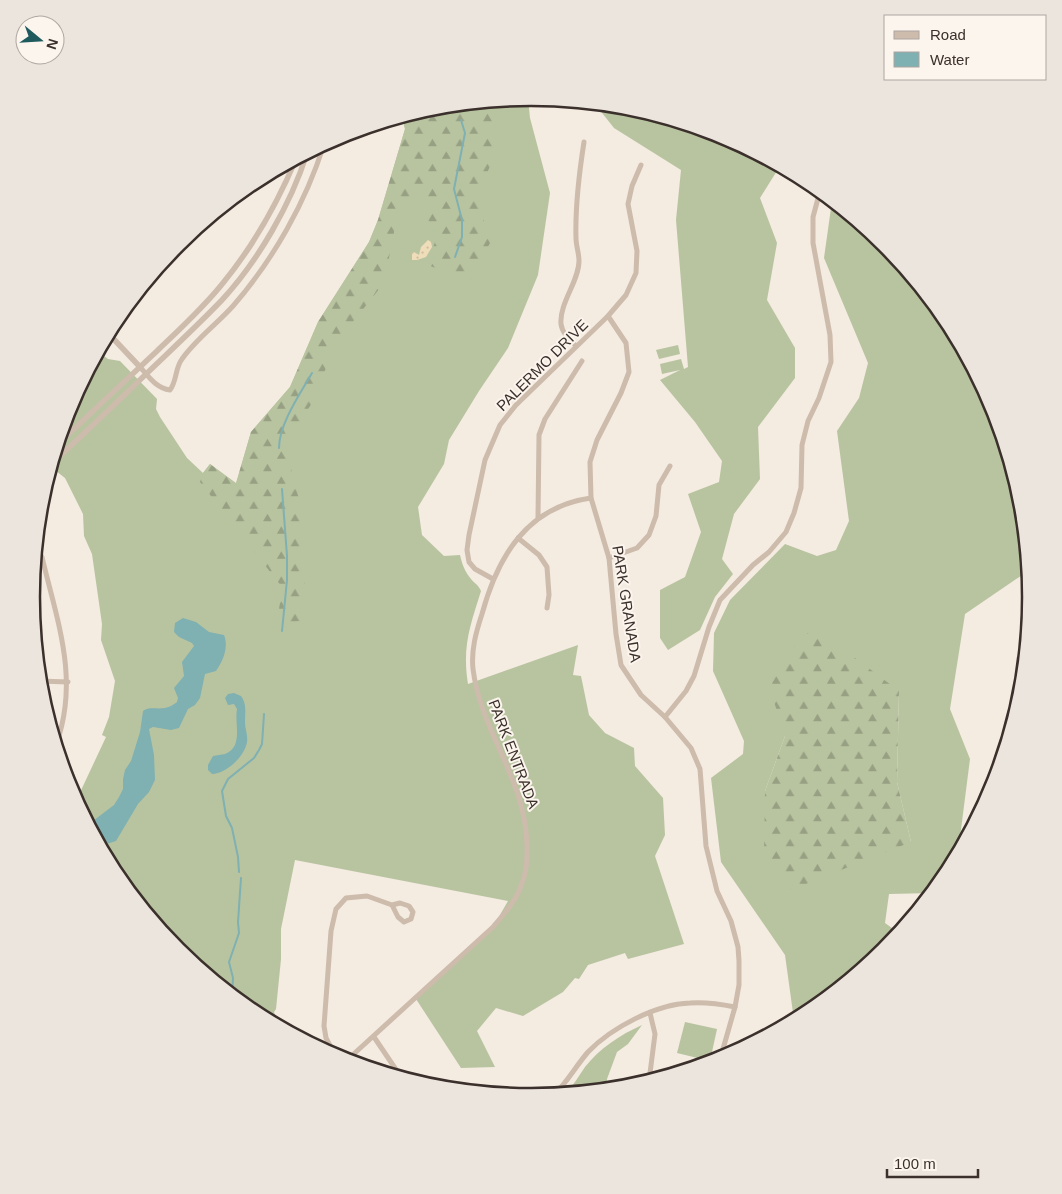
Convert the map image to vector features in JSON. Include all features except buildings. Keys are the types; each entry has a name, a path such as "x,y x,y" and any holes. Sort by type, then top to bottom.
{"street":[{"path":"576,346 565,335 561,324 563,310 579,262 576,239 576,206 584,142"},
{"path":"114,339 155,384 163,389 170,390 181,360 233,306 285,232 321,153"},
{"path":"61,455 198,325 242,276 275,225 303,163"},
{"name":"PALERMO DRIVE","path":"493,579 475,569 469,562 467,550 468,535 485,460 500,425 516,405 608,316 626,295 636,273 637,251 628,204 632,186 641,165"},
{"path":"67,435 205,304 245,255 277,201 291,169"},
{"path":"665,717 686,691 694,676 708,627 720,600 753,565 769,552 786,532 801,488 802,445 808,421 819,398 831,362 830,335 812,243 813,217 818,199"},
{"name":"PARK GRANADA","path":"608,316 626,343 629,372 621,393 597,440 590,462 591,498 609,558 616,634 622,665 641,694 665,717 690,748 700,769 706,846 717,891 731,921 738,947 739,985 723,1049"},
{"path":"538,518 539,435 545,419 582,361"},
{"path":"609,558 637,548 649,535 656,516 659,485 670,466"},
{"name":"PARK ENTRADA","path":"353,1055 493,927 510,907 522,884 527,859 524,812 506,761 479,699 473,668 473,645 487,594 507,551 530,524 538,518 563,504 591,498"},
{"path":"518,538 539,555 547,567 550,595 547,608"},
{"path":"42,557 65,651 68,682 66,703 59,732"},
{"path":"47,681 68,682"},
{"path":"329,1044 324,1026 331,931 336,909 346,898 367,896 392,905"},
{"path":"560,1087 588,1052 614,1030 650,1013 670,1006 689,1003 735,1007"},
{"path":"650,1013 655,1034 650,1073"},
{"path":"374,1037 395,1068"}],"green space":[{"path":"529,106 530,118 550,193 538,275 508,348 449,440 444,464 418,507 422,535 444,556 460,555 467,574 481,591 468,637 466,671 468,684 578,645 573,675 581,676 589,715 605,733 634,748 635,766 663,798 665,835 655,856 684,944 628,959 625,953 588,965 579,979 575,978 563,992 523,1016 496,1008 477,1031 495,1067 461,1068 416,999 493,927 508,901 295,860 281,929 281,959 276,1009 274,1012 275,1016 232,987 207,966 162,921 123,870 80,792 106,737 102,735 109,717 115,681 101,640 102,624 92,554 84,536 83,514 65,478 57,471 77,409 91,380 104,355 108,359 120,361 157,399 156,409 160,417 187,458 203,473 210,464 236,484 251,432 290,387 318,322 369,242 378,220 405,129 404,123 435,115 467,110"},
{"path":"492,108 492,162 481,186 485,234 491,241 471,280 427,265 436,239 419,197 397,217 384,283 336,343 312,403 285,445 303,515 305,596 302,621 277,624 282,587 200,482 203,473 210,464 236,483 251,432 290,387 318,322 369,242 378,220 405,129 404,123 435,115"},
{"path":"600,111 627,115 689,132 719,143 776,172 760,198 777,243 767,300 795,348 795,378 758,427 760,479 734,514 722,559 733,574 715,597 700,630 668,650 660,638 660,590 685,577 701,532 688,494 719,482 722,461 695,422 660,380 680,370 662,374 660,364 681,359 684,369 688,367 676,220 681,170 614,128"},
{"path":"831,208 878,250 921,298 939,324 971,380 985,409 996,439 1013,501 1021,576 965,614 950,709 970,759 960,835 956,843 923,893 889,894 885,923 893,929 878,944 830,987 793,1012 785,955 721,862 711,778 743,754 744,741 713,671 714,633 730,600 785,544 817,556 836,550 849,521 837,431 859,398 868,363 824,258","holes":["899,691 897,782 911,842 765,791 785,736"]},
{"path":"678,345 680,354 659,359 656,350"},
{"path":"814,627 899,691 897,782 911,842 791,890 764,856 765,791 785,736 768,683 787,653"},
{"path":"685,1022 717,1029 712,1054 699,1058 677,1053"},
{"path":"642,1025 628,1044 617,1052 607,1082 572,1086 597,1054 626,1033"}],"sand":[{"path":"428,240 431,242 432,247 426,257 412,260 412,253 414,252 419,255 421,247"}],"water":[{"path":"183,618 196,622 209,632 224,635 226,649 216,671 205,674 200,698 195,705 188,709 179,728 171,730 153,727 149,729 154,755 155,780 116,841 107,844 94,820 114,805 123,789 125,770 131,761 140,732 143,711 150,708 172,706 177,702 178,698 174,688 184,676 182,662 194,646 174,632 175,623"},
{"path":"234,693 241,696 244,702 247,742 243,753 229,768 212,774 208,770 208,765 213,756 231,751 236,740 237,709 234,704 228,705 225,698 228,694"}],"waterway":[{"path":"455,257 462,237 462,220 454,189 465,133 461,120"},
{"path":"279,448 282,429 286,419 312,373"},
{"path":"282,489 287,580 282,631"},
{"path":"239,872 232,828 226,816 222,791 228,779 254,758 259,750 262,744 264,714"},
{"path":"232,987 233,978 229,962 239,933 241,878"}]}
